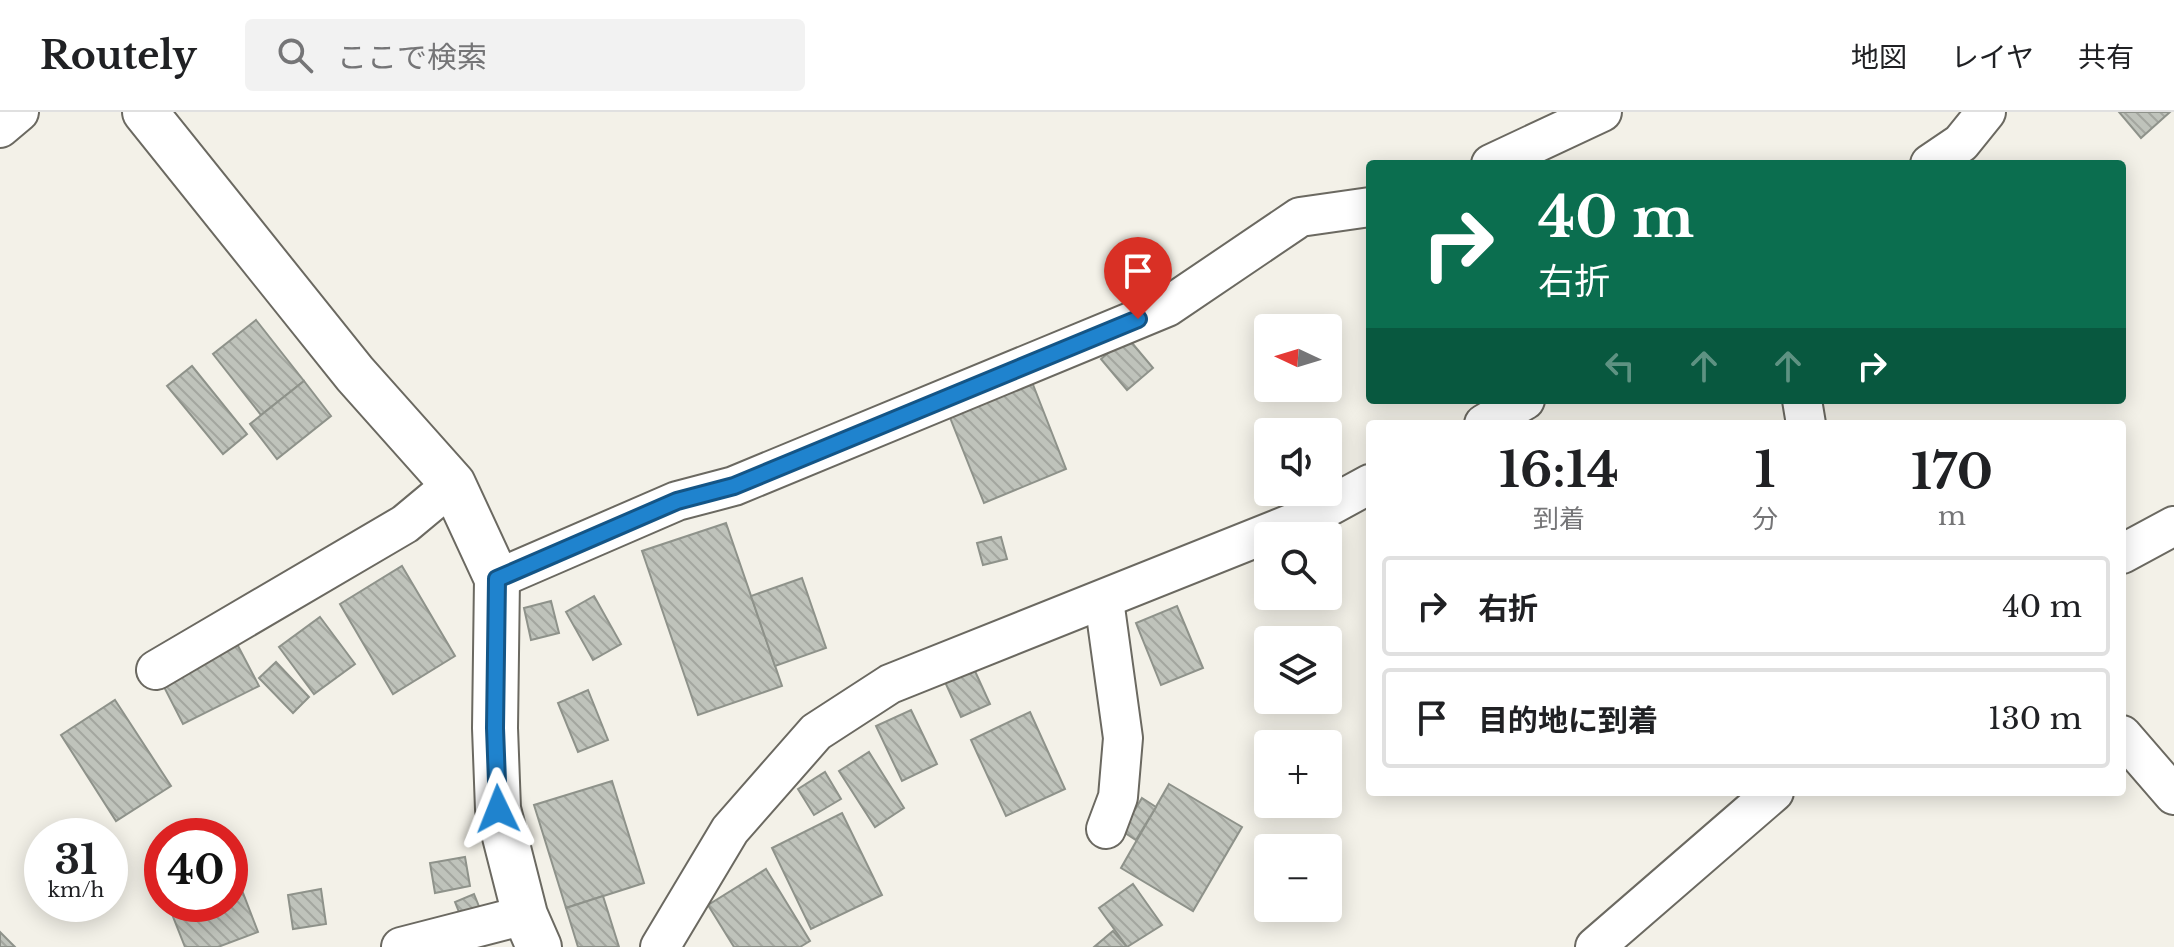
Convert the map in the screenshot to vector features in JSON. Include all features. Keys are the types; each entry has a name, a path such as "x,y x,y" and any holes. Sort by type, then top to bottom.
{"street":[{"path":"0,128 19,112"},
{"path":"145,112 355,374 453,484 497,579 495,728 498,809 532,931 401,947"},
{"path":"1500,160 1602,112"},
{"path":"1936,160 1961,143 1986,112"},
{"path":"497,579 677,501 734,486 1167,307 1300,217 1366,208"},
{"path":"1491,420 1518,404"},
{"path":"156,670 405,524 453,484"},
{"path":"660,947 730,830 816,732 890,684 1313,515 1366,486"},
{"path":"2126,552 2174,526"},
{"path":"1104,600 1123,738 1118,797 1106,829"},
{"path":"2126,740 2174,795"},
{"path":"1595,947 1769,796"}],"building":[{"path":"2119,112 2170,112 2141,138"},
{"path":"256,320 304,381 261,415 213,354"},
{"path":"1127,337 1153,368 1127,390 1101,359"},
{"path":"192,366 247,434 223,454 167,386"},
{"path":"304,381 331,416 277,459 250,424"},
{"path":"1032,382 1066,469 984,503 949,415"},
{"path":"726,523 782,686 698,715 642,551"},
{"path":"1001,537 1007,559 983,565 977,543"},
{"path":"402,566 455,656 393,694 340,604"},
{"path":"802,578 826,648 775,666 751,596"},
{"path":"594,596 621,644 593,660 566,612"},
{"path":"551,601 559,633 531,640 524,608"},
{"path":"1177,606 1203,668 1161,685 1136,623"},
{"path":"320,617 355,664 314,694 279,647"},
{"path":"237,644 259,686 183,724 162,683"},
{"path":"276,662 309,697 293,713 259,678"},
{"path":"974,669 990,704 961,717 945,682"},
{"path":"588,690 608,740 578,752 558,703"},
{"path":"115,700 171,786 121,818 114,818 61,735"},
{"path":"911,710 937,764 902,781 876,726"},
{"path":"1030,712 1065,789 1006,816 971,740"},
{"path":"869,752 904,808 875,827 839,771"},
{"path":"825,772 841,799 814,815 798,789"},
{"path":"612,781 644,883 566,908 534,805"},
{"path":"1169,784 1242,827 1193,911 1121,868"},
{"path":"1142,798 1156,807 1136,840 1122,831"},
{"path":"842,813 882,895 811,929 772,848"},
{"path":"465,857 470,886 435,893 430,863"},
{"path":"766,869 810,941 800,947 734,947 708,905"},
{"path":"1133,884 1162,925 1127,947 1099,908"},
{"path":"321,889 326,924 293,929 288,895"},
{"path":"474,894 480,909 461,917 455,902"},
{"path":"603,896 619,947 578,947 566,908"},
{"path":"248,906 258,932 218,947 185,947 175,922 248,922"},
{"path":"1113,931 1127,947 1094,947"},
{"path":"0,932 15,947 0,947"}],"route":[{"path":"498,809 495,728 497,579 677,501 734,486 1138,319"}]}
